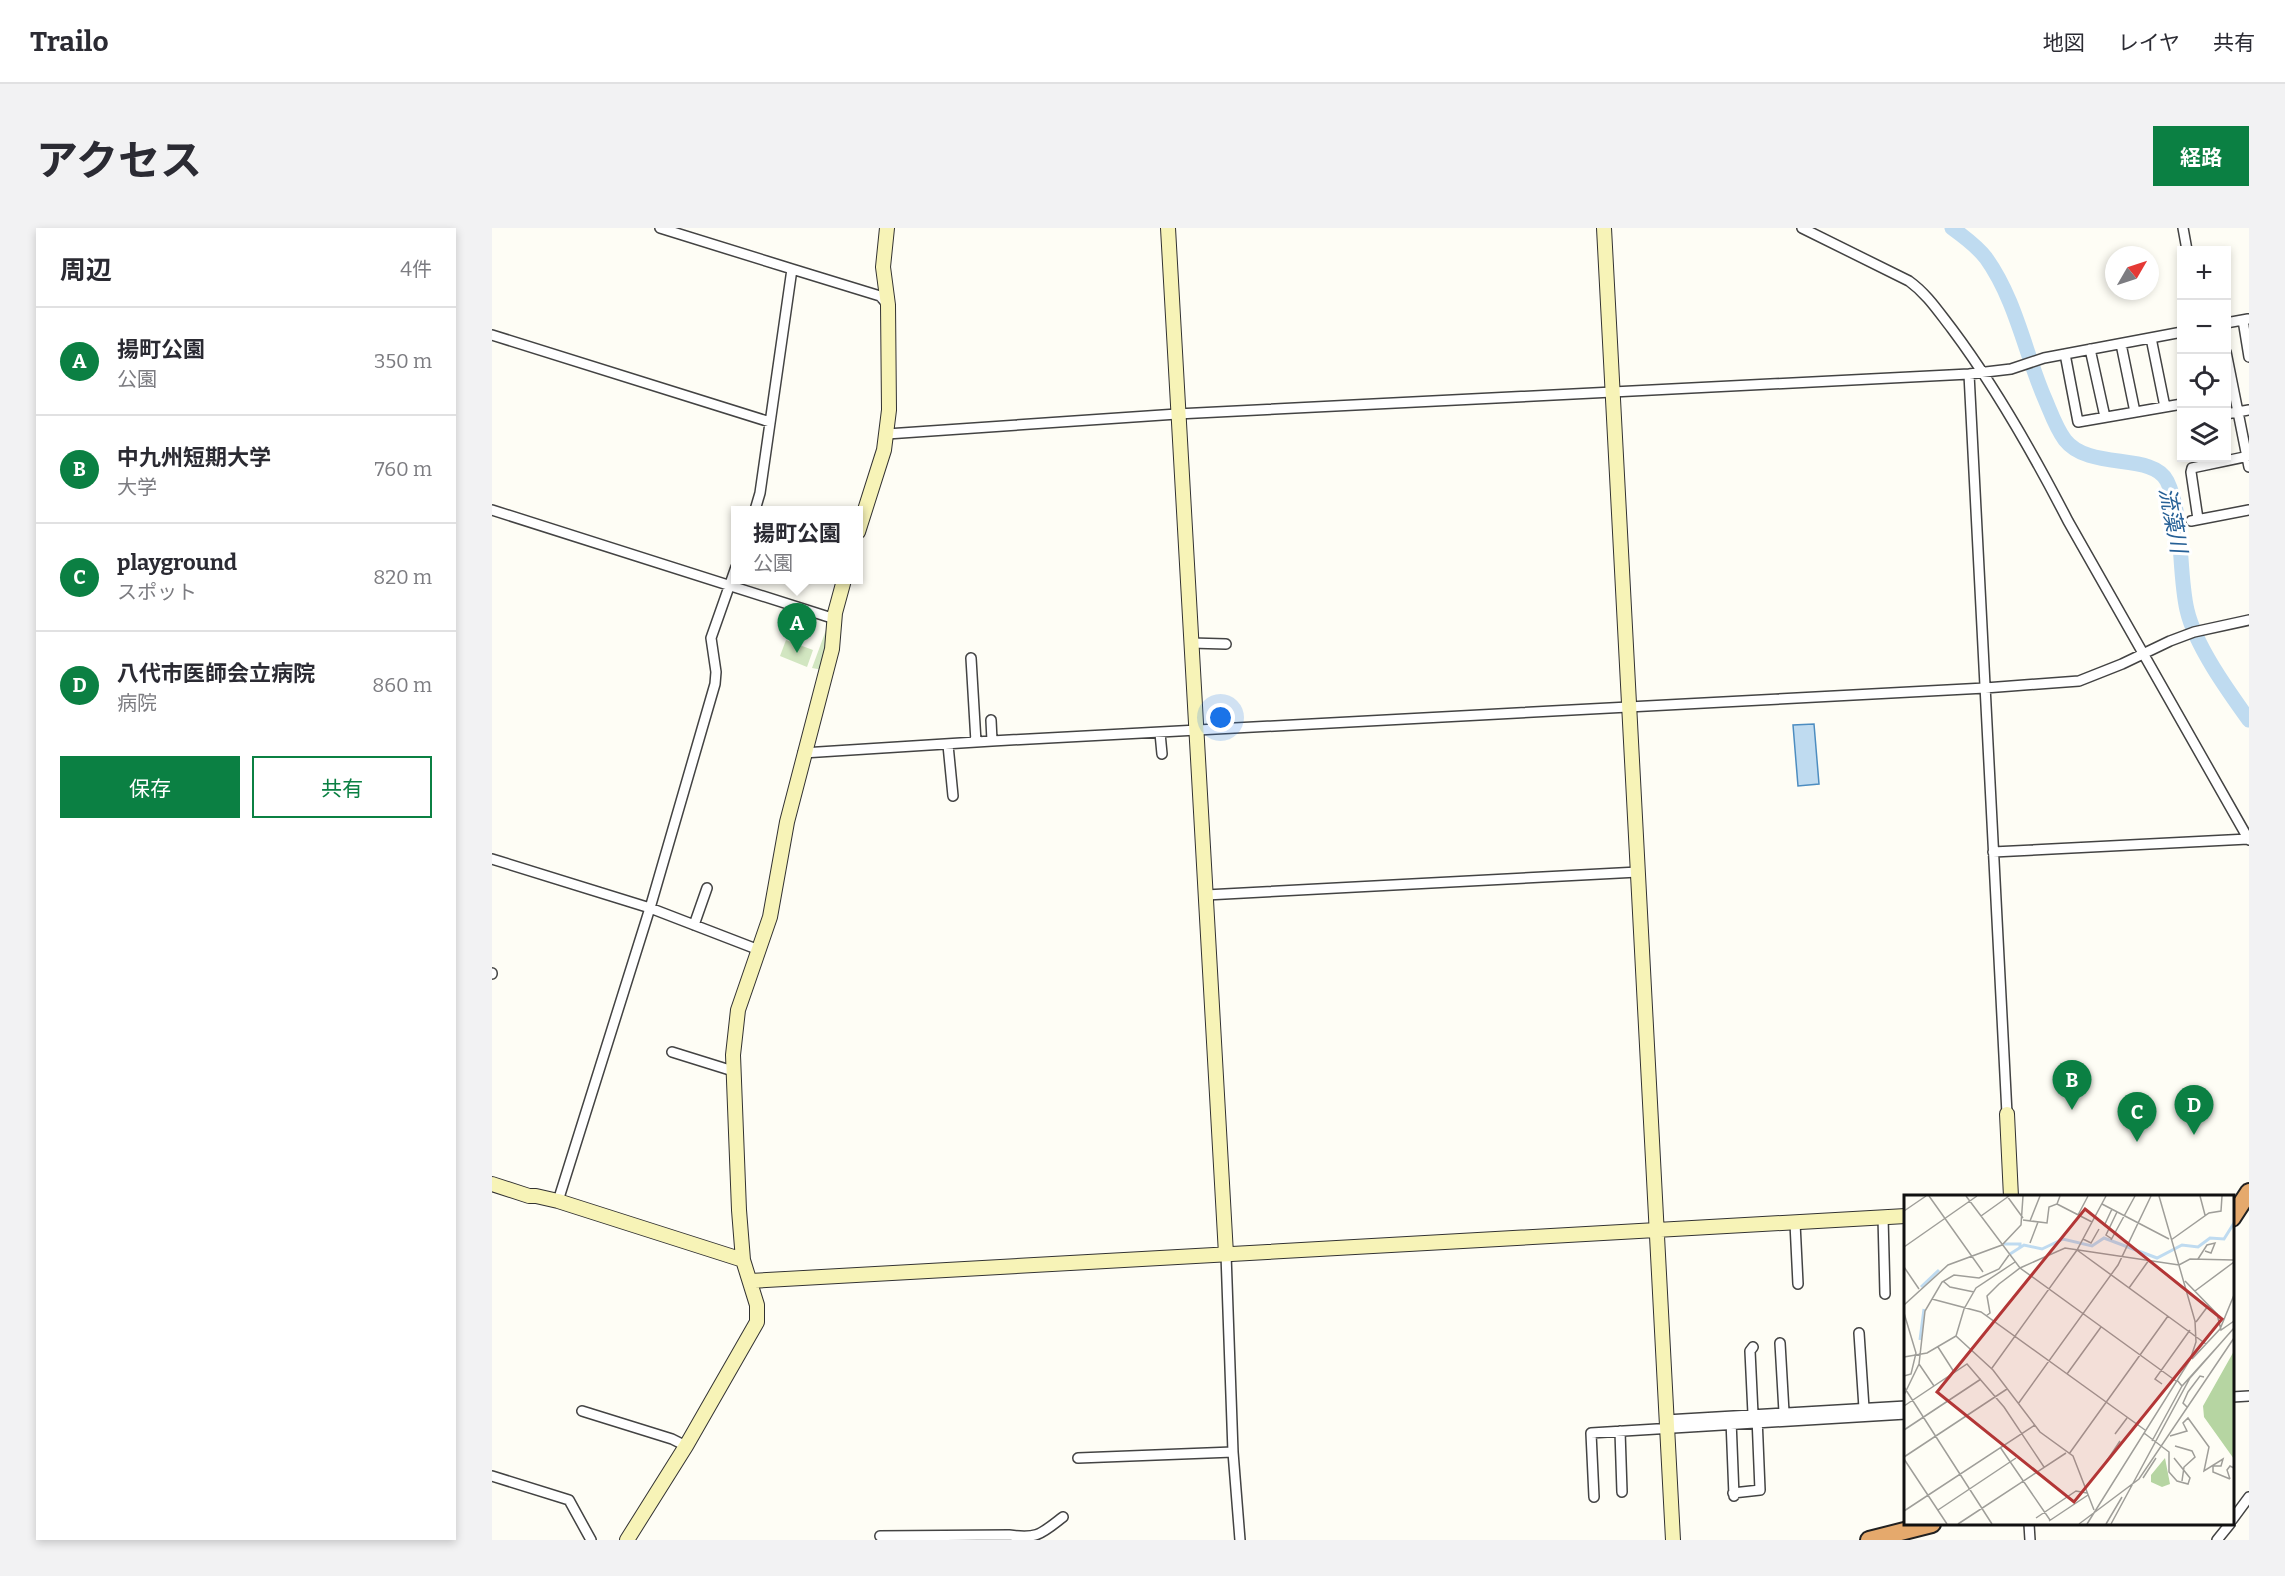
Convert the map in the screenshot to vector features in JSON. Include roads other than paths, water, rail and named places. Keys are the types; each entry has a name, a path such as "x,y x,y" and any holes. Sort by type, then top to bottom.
{"highway":[{"path":"2234,1215 2249,1192"},
{"path":"1869,1540 1928,1525"}],"street":[{"path":"660,228 687,232 792,269 880,296 888,305"},
{"path":"863,516 884,450 890,410 888,305 883,267 887,228"},
{"path":"1168,228 1226,1254 1233,1452 1240,1540"},
{"path":"1604,228 1673,1540"},
{"path":"1802,228 1909,281 1923,291 1983,372 2249,840 1993,852"},
{"path":"2183,228 2186,246"},
{"path":"757,506 792,269"},
{"path":"2231,323 2246,320 2249,357"},
{"path":"887,434 1177,414 1969,374 2177,334"},
{"path":"492,335 770,422"},
{"path":"2151,338 2165,407"},
{"path":"2121,344 2135,412"},
{"path":"2090,350 2105,417"},
{"path":"2065,354 2078,422 2177,405"},
{"path":"2226,354 2249,467"},
{"path":"1969,374 2011,1195"},
{"path":"2231,413 2249,410"},
{"path":"2231,458 2248,456"},
{"path":"2204,462 2192,468 2191,472 2194,520 2249,510"},
{"path":"492,510 835,619"},
{"path":"558,1202 650,908 715,684 716,672 711,638 731,579"},
{"path":"627,1540 686,1446 757,1322 757,1305 743,1260 733,1071 738,1010 770,917 787,822 803,753 832,649 835,619 843,584"},
{"path":"803,753 2079,681 2112,669 2170,641 2214,627 2249,620"},
{"path":"1191,643 1226,644"},
{"path":"971,658 976,742"},
{"path":"991,720 992,741"},
{"path":"1160,733 1162,754"},
{"path":"948,745 953,796"},
{"path":"492,859 650,908 759,950"},
{"path":"1206,895 1638,872"},
{"path":"694,925 707,888"},
{"path":"672,1052 726,1071 733,1071"},
{"path":"492,1184 529,1196 558,1202 743,1260"},
{"path":"750,1281 1904,1216"},
{"path":"1883,1217 1885,1294"},
{"path":"1796,1223 1798,1284"},
{"path":"1859,1333 1864,1408"},
{"path":"1780,1343 1784,1412"},
{"path":"1731,1420 1734,1496 1760,1490 1750,1351 1753,1347"},
{"path":"2234,1397 2249,1396"},
{"path":"1594,1497 1591,1433 1666,1424 1731,1420 1784,1412 1904,1406"},
{"path":"1890,1407 1901,1415"},
{"path":"582,1411 672,1439 686,1446"},
{"path":"1756,1417 1901,1415"},
{"path":"1620,1431 1622,1492"},
{"path":"1078,1458 1233,1452"},
{"path":"492,1476 569,1500 591,1540"},
{"path":"2234,1517 2249,1497"},
{"path":"880,1536 1009,1535 1028,1539 1042,1534 1063,1517"},
{"path":"2029,1525 2030,1540"},
{"path":"2217,1540 2229,1525"}],"water":[{"path":"1814,724 1819,784 1798,786 1793,725"}],"waterway":[{"name":"流藻川","path":"1952,228 1978,249 1996,274 2013,309 2052,415 2065,440 2076,449 2089,455 2149,467 2160,472 2167,481 2176,510 2184,595 2191,624 2213,667 2249,720"}],"place":[{"name":"揚町公園","path":"797,653"},
{"name":"中九州短期大学","path":"2072,1110"},
{"name":"八代市医師会立病院","path":"2194,1135"},
{"name":"playground","path":"2137,1142"}]}
